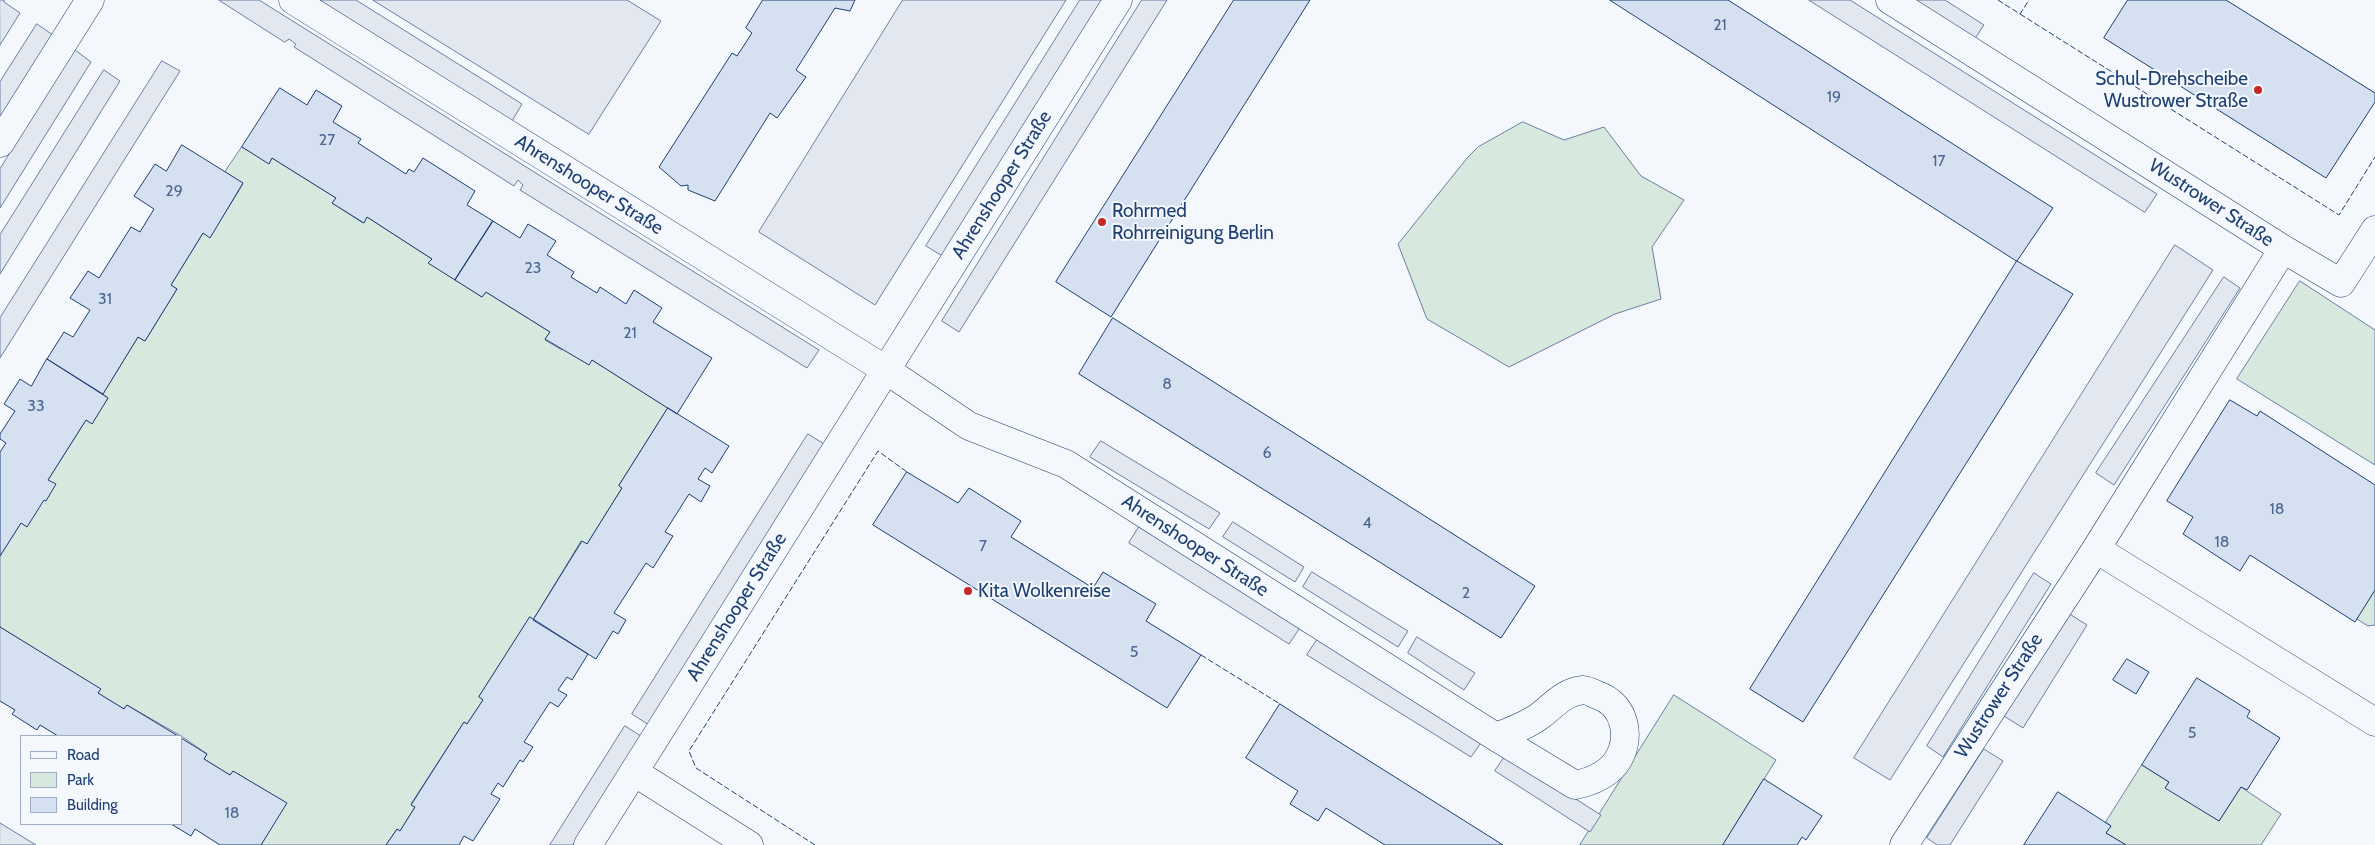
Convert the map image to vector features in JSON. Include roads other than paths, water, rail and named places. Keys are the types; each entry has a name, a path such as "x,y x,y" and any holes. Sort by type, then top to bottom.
{"street":[{"path":"0,143 90,0"},
{"name":"Ahrenshooper Straße","path":"293,0 886,370 969,426 1073,468 1496,737"},
{"name":"Ahrenshooper Straße","path":"588,845 1118,0"},
{"name":"Wustrower Straße","path":"1890,0 2283,249 2096,549 1904,845"},
{"path":"2283,249 2341,283 2367,259 2375,230"},
{"path":"2096,549 2375,722"},
{"path":"634,772 749,845"}],"place":[{"name":"Schul-Drehscheibe Wustrower Straße","path":"2258,90"},
{"name":"Rohrmed Rohrreinigung Berlin","path":"1102,222"},
{"name":"Kita Wolkenreise","path":"968,591"}]}
